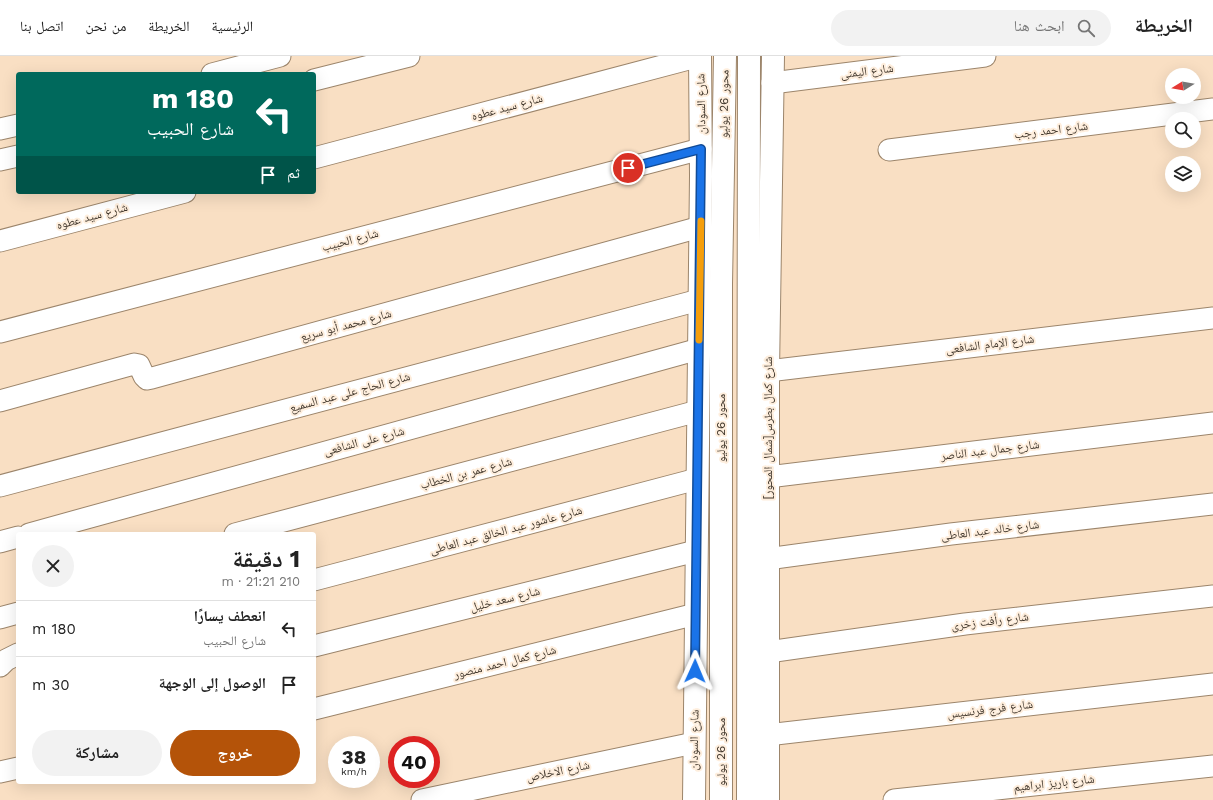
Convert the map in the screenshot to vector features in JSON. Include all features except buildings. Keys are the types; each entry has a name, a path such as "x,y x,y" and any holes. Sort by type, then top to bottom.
{"main road":[{"name":"شارع السودان","path":"694,800 700,300 700,56"},
{"name":"محور 26 يوليو","path":"721,800 721,284 725,56"},
{"name":"محور 26 يوليو","path":"748,800 749,56"},
{"name":"شارع كمال بطرس[شمال المحور]","path":"768,800 768,371 773,56"}],"street":[{"path":"220,72 280,56"},
{"path":"316,79 409,56"},
{"name":"شارع سيد عطوه","path":"316,157 700,56"},
{"name":"شارع اليمنى","path":"772,83 985,56"},
{"name":"شارع احمد رجب","path":"889,150 1213,109"},
{"path":"0,129 16,125"},
{"name":"شارع الحبيب","path":"0,332 701,149"},
{"path":"0,160 16,156"},
{"name":"شارع سيد عطوه","path":"0,241 177,194"},
{"name":"شارع محمد أبو سريع","path":"0,401 134,364 139,365 147,379 152,378 700,227"},
{"name":"شارع الحاج على عبد السميع","path":"0,486 700,300"},
{"name":"شارع الإمام الشافعى","path":"768,371 1213,318"},
{"name":"شارع على الشافعى","path":"36,532 699,349"},
{"name":"شارع عمر بن الخطاب","path":"242,532 698,411"},
{"name":"شارع جمال عبد الناصر","path":"768,477 1213,423"},
{"name":"شارع عاشور عبد الخالق عبد العاطى","path":"316,579 697,479"},
{"name":"شارع خالد عبد العاطى","path":"767,559 951,534 1213,504"},
{"path":"0,542 16,538"},
{"name":"شارع سعد خليل","path":"316,646 696,551"},
{"name":"شارع رأفت زخرى","path":"768,652 965,624 1213,596"},
{"path":"0,618 16,614"},
{"name":"شارع كمال احمد منصور","path":"316,709 696,614"},
{"name":"شارع فرج فرنسيس","path":"767,735 1213,684"},
{"name":"شارع الاخلاص","path":"422,800 694,743"},
{"name":"شارع باريز ابراهيم","path":"894,800 915,799 1213,766"},
{"path":"0,772 16,768"}],"slow traffic":[{"path":"699,340 701,221"}],"route":[{"path":"628,168 701,149 695,671"}]}
